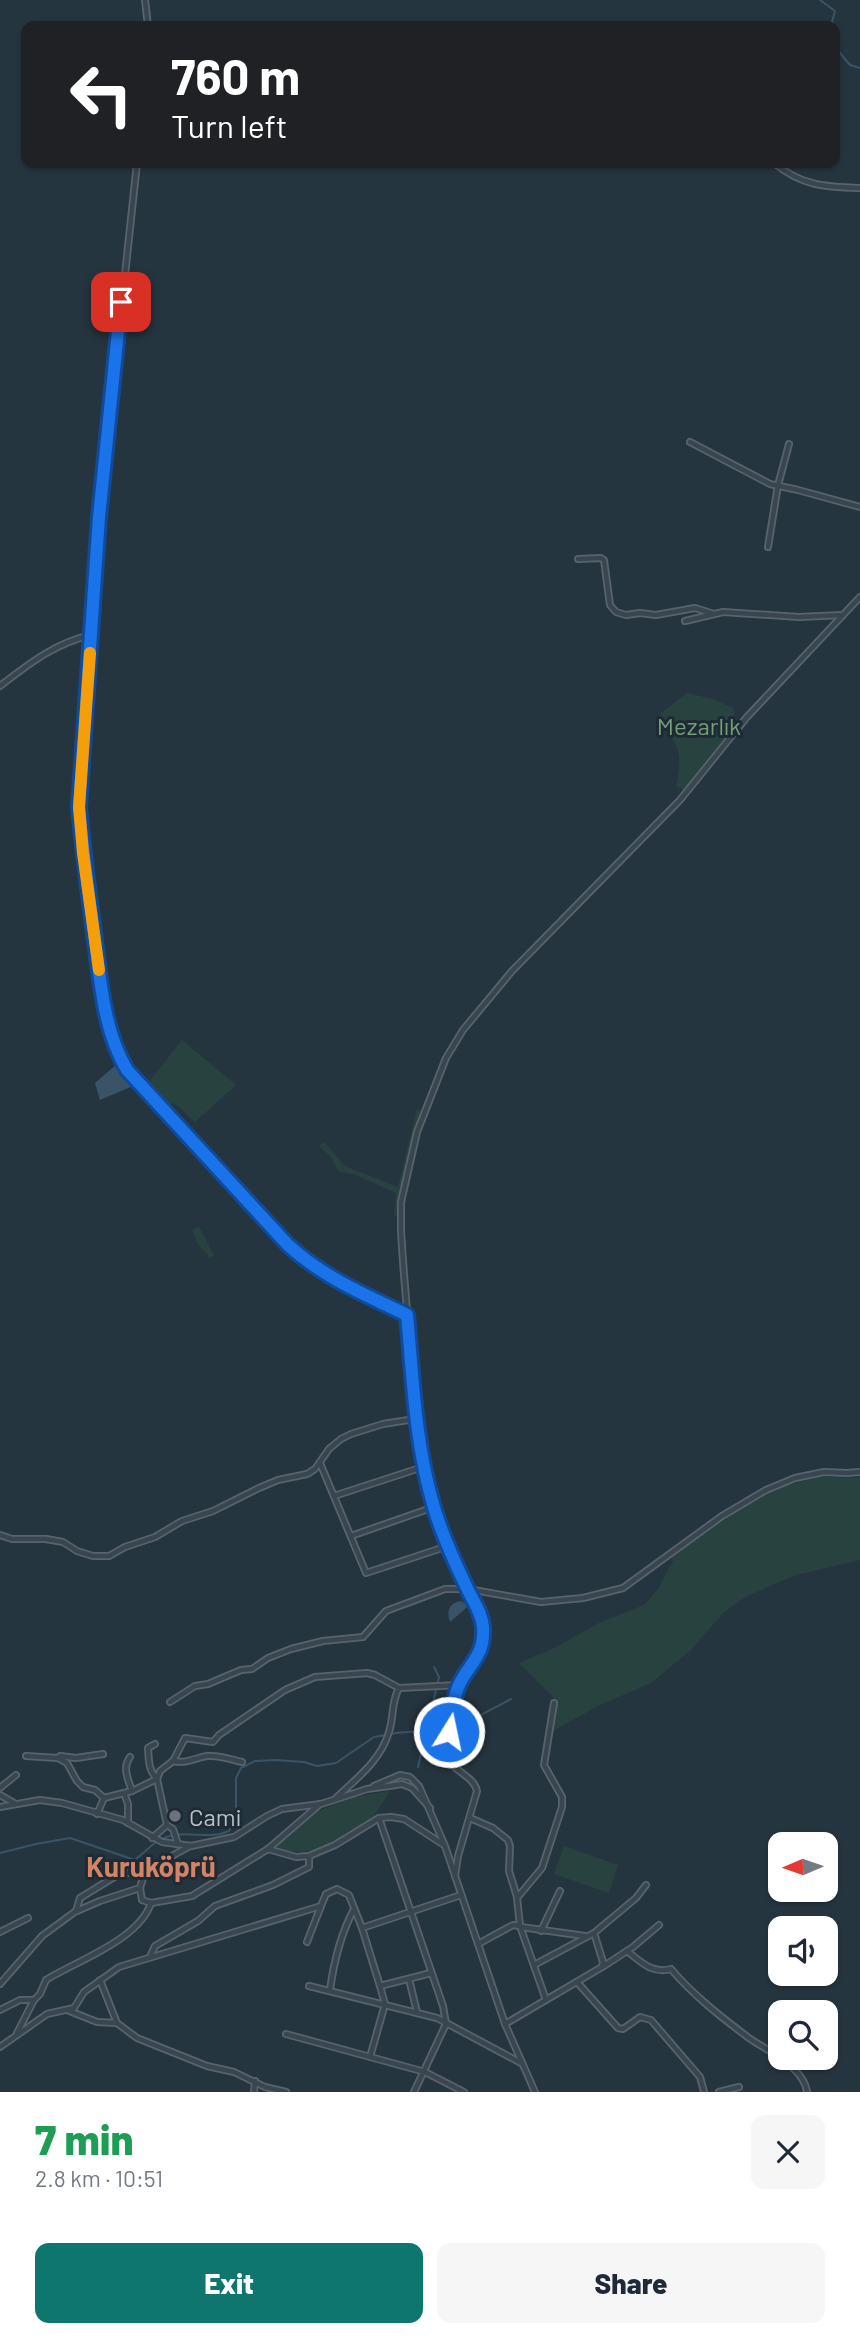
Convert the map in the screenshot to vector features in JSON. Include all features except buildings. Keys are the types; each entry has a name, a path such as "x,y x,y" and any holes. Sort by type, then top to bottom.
{"street":[{"path":"145,0 147,21"},
{"path":"136,168 107,432 79,807 102,990 117,1054 135,1080 310,1266 407,1315"},
{"path":"780,168 810,184 860,188"},
{"path":"690,442 770,484 860,507"},
{"path":"768,547 778,485 789,444"},
{"path":"578,559 604,559 610,605 616,612 626,615 656,615 695,608 714,614"},
{"path":"455,1876 458,1856 476,1796 476,1786 449,1760 447,1753 450,1723 459,1685 477,1659 483,1644 483,1625 433,1507 415,1419 401,1202 417,1132 446,1058 463,1030 512,971 680,800 747,717 860,597"},
{"path":"685,621 723,612 799,617 843,615"},
{"path":"0,685 45,653 71,639 91,635"},
{"path":"0,1535 12,1539 63,1542 77,1551 93,1556 108,1556 278,1480 307,1474 329,1449 351,1434 383,1424 415,1419"},
{"path":"320,1462 366,1573 448,1546"},
{"path":"334,1496 423,1467"},
{"path":"170,1702 195,1686 208,1684 241,1670 252,1669 268,1658 291,1649 323,1641 363,1637 386,1611 445,1589 468,1589 541,1602 583,1598 623,1588 722,1516 766,1490 795,1478 814,1474 860,1472"},
{"path":"351,1536 433,1507"},
{"path":"104,1798 132,1791 157,1779 160,1771 173,1761 186,1738 213,1742 219,1735 285,1690 315,1678 367,1673 399,1688 459,1685"},
{"path":"336,1798 372,1765 387,1740 394,1697 399,1688"},
{"path":"517,1898 542,1868 562,1807 562,1797 544,1765 554,1703"},
{"path":"155,1744 148,1748 149,1766 157,1779 167,1825 173,1829 177,1841"},
{"path":"26,1756 76,1758 103,1754"},
{"path":"173,1761 190,1762 204,1756 222,1756 242,1762"},
{"path":"130,1757 126,1763 126,1776 132,1791"},
{"path":"58,1758 67,1763 83,1787 95,1790 104,1798"},
{"path":"0,1787 16,1775"},
{"path":"367,1790 395,1777 405,1776 419,1786 445,1846 505,2024 536,2092"},
{"path":"76,1911 80,1898 119,1874 145,1871 164,1864 170,1857 191,1846 234,1837 282,1809 321,1804 367,1790 402,1784 416,1791 430,1808"},
{"path":"124,1793 128,1804 128,1824"},
{"path":"0,1795 14,1804"},
{"path":"97,1814 104,1798"},
{"path":"0,1807 40,1800 62,1803 128,1824 162,1842 177,1841 191,1846"},
{"path":"145,1871 140,1888 142,1900 151,1903 192,1896 268,1849 321,1804"},
{"path":"268,1849 296,1857 309,1856 335,1845 379,1818 391,1817 404,1819 445,1846"},
{"path":"379,1818 446,2024 414,2092"},
{"path":"470,1818 493,1828 510,1843 509,1871 517,1898 520,1926 546,2000"},
{"path":"152,1838 167,1825"},
{"path":"150,1958 155,1946 198,1921 215,1906 273,1885 309,1867 309,1856"},
{"path":"534,1965 594,1933 636,1898 646,1885"},
{"path":"0,1984 42,1936 76,1911 140,1888"},
{"path":"307,1942 327,1894 337,1889 349,1895 385,2004 370,2057"},
{"path":"540,1931 560,1891"},
{"path":"362,1928 461,1895"},
{"path":"17,2033 46,1980 96,1954 131,1931 151,1903"},
{"path":"0,2047 47,2014 74,2008 84,1992 119,1967 321,1906"},
{"path":"330,1990 335,1957 355,1909"},
{"path":"0,1932 28,1919"},
{"path":"478,1944 513,1925 587,1936"},
{"path":"505,2024 627,1951 659,1925"},
{"path":"594,1933 603,1966"},
{"path":"627,1951 656,1970 671,1969 686,1987 750,2039 793,2067 805,2083 807,2092"},
{"path":"380,1986 431,1973"},
{"path":"409,1979 418,2012"},
{"path":"100,1980 117,2023 137,2038 207,2066 234,2072 265,2087 286,2092"},
{"path":"577,1982 618,2028 623,2029 640,2017 651,2020 700,2077 705,2092"},
{"path":"309,1986 437,2018 522,2063"},
{"path":"0,2010 20,2000 34,2000"},
{"path":"67,2010 97,2022 117,2023"},
{"path":"286,2034 425,2072 464,2092"},
{"path":"254,2092 255,2081"},
{"path":"719,2092 738,2087"}],"green space":[{"name":"Mezarlık","path":"687,693 713,699 733,708 737,723 684,790 676,786 678,751 671,736 658,722 661,713"},
{"path":"182,1040 236,1085 195,1122 177,1105 168,1103 148,1083"},
{"path":"417,1109 421,1110 397,1216 394,1216 396,1193 356,1175 338,1171 331,1157 319,1146 324,1142 345,1166 398,1187"},
{"path":"199,1227 214,1255 210,1258 199,1246 192,1230"},
{"path":"826,1477 860,1478 860,1560 796,1575 747,1596 723,1613 691,1650 651,1683 598,1706 551,1732 557,1701 519,1663 552,1649 599,1623 644,1605 658,1589 673,1561 671,1557 724,1518 764,1495 806,1480"},
{"path":"390,1791 372,1819 355,1831 320,1848 303,1852 278,1850 276,1843 316,1812 353,1797"},
{"path":"564,1846 618,1865 609,1893 554,1874"}],"water":[{"path":"116,1065 133,1086 100,1100 95,1083"},
{"path":"461,1601 466,1604 466,1608 450,1622 450,1608"}],"waterway":[{"path":"820,0 835,11 832,21"},
{"path":"840,53 850,65 860,68"},
{"path":"418,1767 439,1677 434,1667"},
{"path":"162,1839 229,1831 236,1817 236,1778 241,1768 255,1761 304,1762 317,1766 336,1763 374,1737 456,1728 511,1699"},
{"path":"0,1853 70,1838 135,1860 157,1841"}],"slow traffic":[{"path":"90,653 79,807 99,970"}],"place":[{"name":"Cami","path":"175,1816"}],"district":[{"name":"Kuruköprü","path":"151,1866"}],"route":[{"path":"121,302 99,517 79,807 102,990 111,1035 117,1054 127,1070 310,1266 407,1315 415,1419 423,1467 433,1507 483,1625 483,1644 477,1659 459,1685 449,1732"}]}
